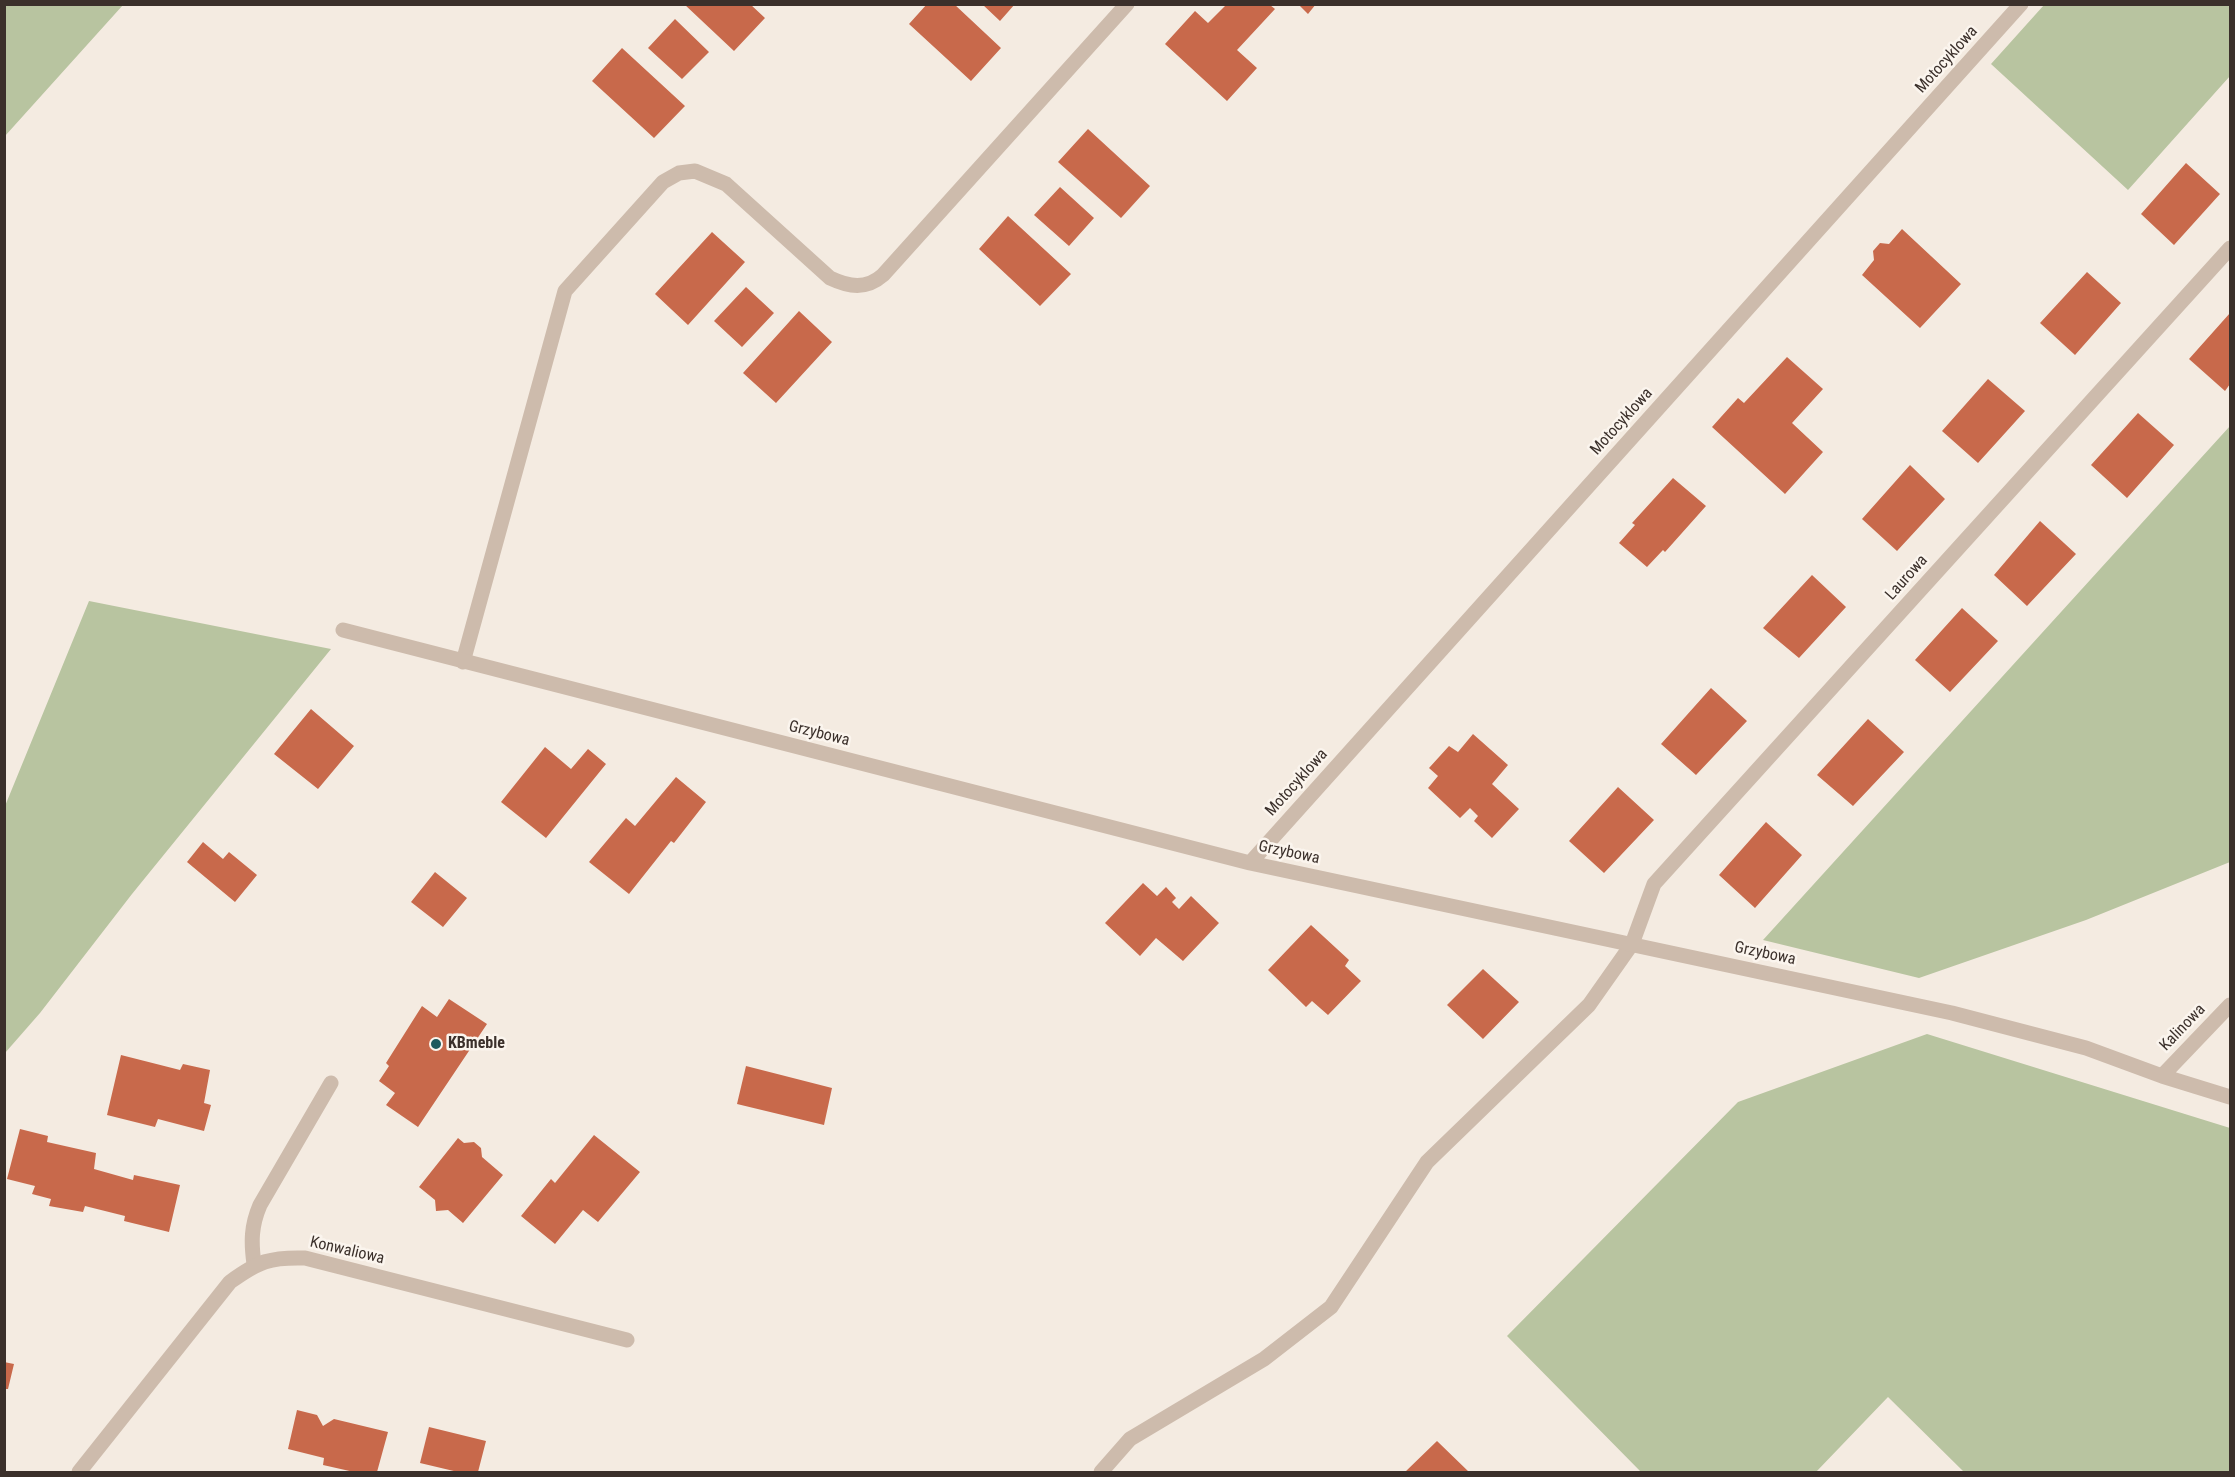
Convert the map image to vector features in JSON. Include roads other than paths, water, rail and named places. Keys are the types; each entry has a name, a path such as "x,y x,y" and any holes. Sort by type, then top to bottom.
{"street":[{"path":"463,662 565,291 663,182 679,173 695,171 726,184 830,278 848,286 874,283 1127,4"},
{"name":"Motocyklowa","path":"1250,863 2021,4"},
{"name":"Laurowa","path":"1101,1473 1130,1439 1264,1359 1331,1307 1427,1162 1589,1005 1632,944 1654,884 2230,248"},
{"name":"Grzybowa","path":"343,630 1250,863 1952,1013 2086,1048 2162,1076 2230,1097"},
{"name":"Kalinowa","path":"2162,1076 2230,1005"},
{"path":"254,1264 251,1241 253,1221 331,1083"},
{"name":"Konwaliowa","path":"79,1473 230,1282 254,1264 280,1257 305,1258 627,1340"}],"place":[{"name":"KBmeble","path":"436,1044"}]}
